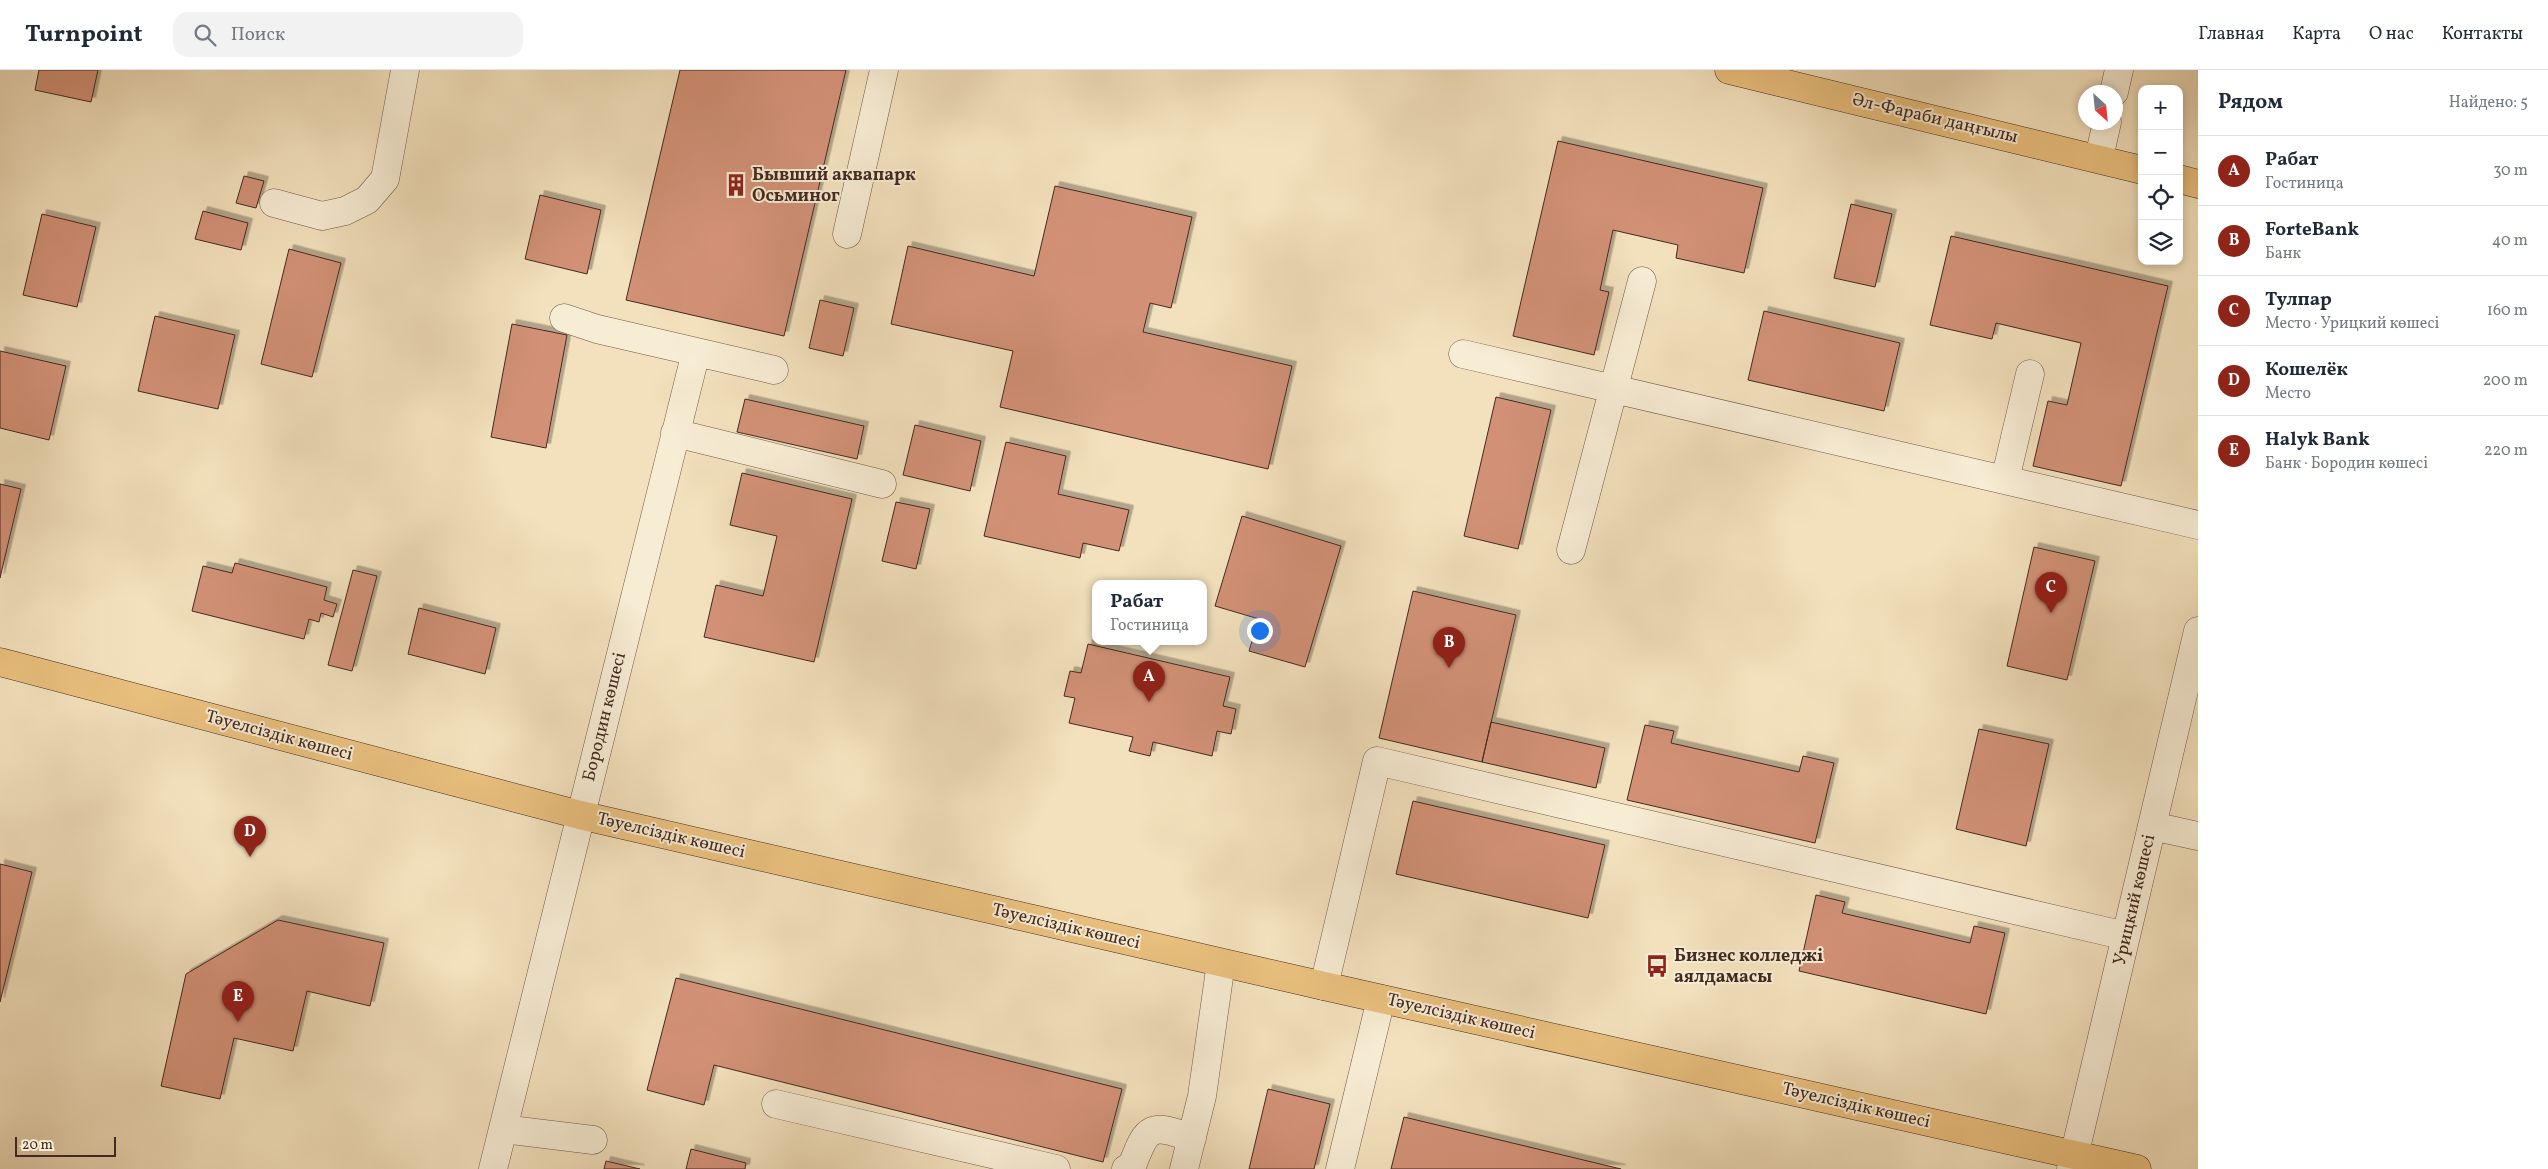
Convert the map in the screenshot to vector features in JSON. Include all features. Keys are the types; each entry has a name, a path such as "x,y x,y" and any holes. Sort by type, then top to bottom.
{"main road":[{"name":"Әл-Фараби даңғылы","path":"1729,70 2138,169"},
{"path":"2183,180 2198,184"},
{"name":"Тәуелсіздік көшесі","path":"0,662 580,815 1380,999 2073,1162 2137,1169"}],"street":[{"path":"274,203 322,216 345,211 367,200 385,179 405,70"},
{"path":"847,234 884,70"},
{"path":"2116,85 2119,70"},
{"path":"2098,158 2105,130"},
{"path":"1571,550 1642,281"},
{"path":"564,318 597,329 774,370"},
{"name":"Бородин көшесі","path":"493,1169 696,352"},
{"path":"1462,354 2198,525"},
{"path":"2005,480 2030,374"},
{"path":"675,434 882,484"},
{"name":"Урицкий көшесі","path":"2073,1162 2198,631"},
{"path":"1324,986 1377,761 2126,936"},
{"path":"2152,826 2198,836"},
{"path":"1184,1169 1202,1096 1221,963"},
{"path":"1340,1169 1380,999"},
{"path":"776,1104 1056,1169"},
{"path":"503,1129 593,1140"},
{"path":"1126,1169 1132,1166 1142,1138 1149,1132 1165,1129 1192,1138"}],"building":[{"path":"39,70 98,70 91,102 35,90"},
{"name":"Бывший аквапарк Осьминог","path":"680,70 846,70 784,336 626,300"},
{"path":"1558,141 1763,188 1744,273 1676,258 1678,245 1613,230 1600,290 1609,292 1594,355 1513,336"},
{"path":"244,176 264,181 256,208 236,203"},
{"path":"1055,186 1192,217 1171,308 1150,303 1143,332 1292,366 1268,469 1000,407 1013,351 891,324 908,246 1034,276"},
{"path":"540,195 601,210 587,274 525,259"},
{"path":"1851,204 1892,214 1875,287 1834,278"},
{"path":"203,211 248,223 241,250 195,239"},
{"path":"42,214 96,227 77,307 23,295"},
{"path":"1951,236 2168,286 2121,486 2033,466 2048,401 2067,405 2081,343 1996,323 1992,339 1930,325"},
{"path":"289,249 341,263 312,377 261,364"},
{"path":"820,300 854,308 843,356 809,348"},
{"path":"1764,311 1900,343 1884,411 1748,380"},
{"path":"155,316 235,335 218,409 138,391"},
{"path":"512,324 567,335 546,448 491,437"},
{"path":"0,351 66,366 49,440 0,428"},
{"path":"1496,397 1551,410 1518,549 1464,536"},
{"path":"745,399 864,426 857,459 737,432"},
{"path":"915,425 981,441 970,491 903,475"},
{"path":"1006,442 1066,456 1058,494 1129,510 1119,551 1083,543 1080,558 984,536"},
{"path":"742,473 852,499 814,662 704,637 716,585 763,596 777,536 730,525"},
{"path":"0,484 21,489 0,578"},
{"path":"896,502 930,509 916,569 882,561"},
{"path":"1242,516 1341,546 1305,667 1249,651 1259,619 1215,606"},
{"path":"2034,547 2095,561 2067,680 2007,666"},
{"path":"235,563 327,587 324,600 337,604 333,617 321,613 319,622 309,619 304,639 192,611 203,566 232,573"},
{"path":"353,570 377,576 352,671 328,665"},
{"path":"1413,591 1516,615 1482,762 1379,738"},
{"path":"419,608 496,628 485,674 408,654"},
{"path":"1088,644 1230,677 1223,706 1236,709 1231,734 1217,731 1212,756 1153,742 1150,756 1129,751 1133,737 1069,723 1075,698 1064,696 1070,671 1081,673"},
{"path":"1491,722 1605,748 1596,788 1482,762"},
{"path":"1645,725 1674,731 1671,743 1799,772 1803,756 1834,763 1815,843 1627,800"},
{"path":"1979,729 2049,744 2026,846 1956,829"},
{"path":"1413,801 1605,845 1588,918 1396,874"},
{"path":"0,864 32,872 0,1002"},
{"path":"1816,895 1845,902 1842,913 1970,943 1974,926 2005,933 1986,1014 1799,971"},
{"path":"278,920 384,943 370,1006 307,991 293,1051 234,1038 220,1099 161,1086 186,974"},
{"path":"676,978 1122,1089 1103,1162 714,1065 704,1105 647,1090"},
{"path":"1268,1089 1330,1104 1314,1169 1249,1169"},
{"path":"1404,1117 1621,1169 1391,1169"},
{"path":"691,1149 746,1163 745,1169 686,1169"},
{"path":"606,1161 640,1169 604,1169"}],"place":[{"name":"Бывший аквапарк Осьминог","path":"736,185"},
{"name":"Тулпар","path":"2051,613"},
{"name":"ForteBank","path":"1449,668"},
{"name":"Рабат","path":"1149,702"},
{"name":"Кошелёк","path":"250,857"},
{"name":"Бизнес колледжі аялдамасы","path":"1657,966"},
{"name":"Halyk Bank","path":"238,1022"}]}
